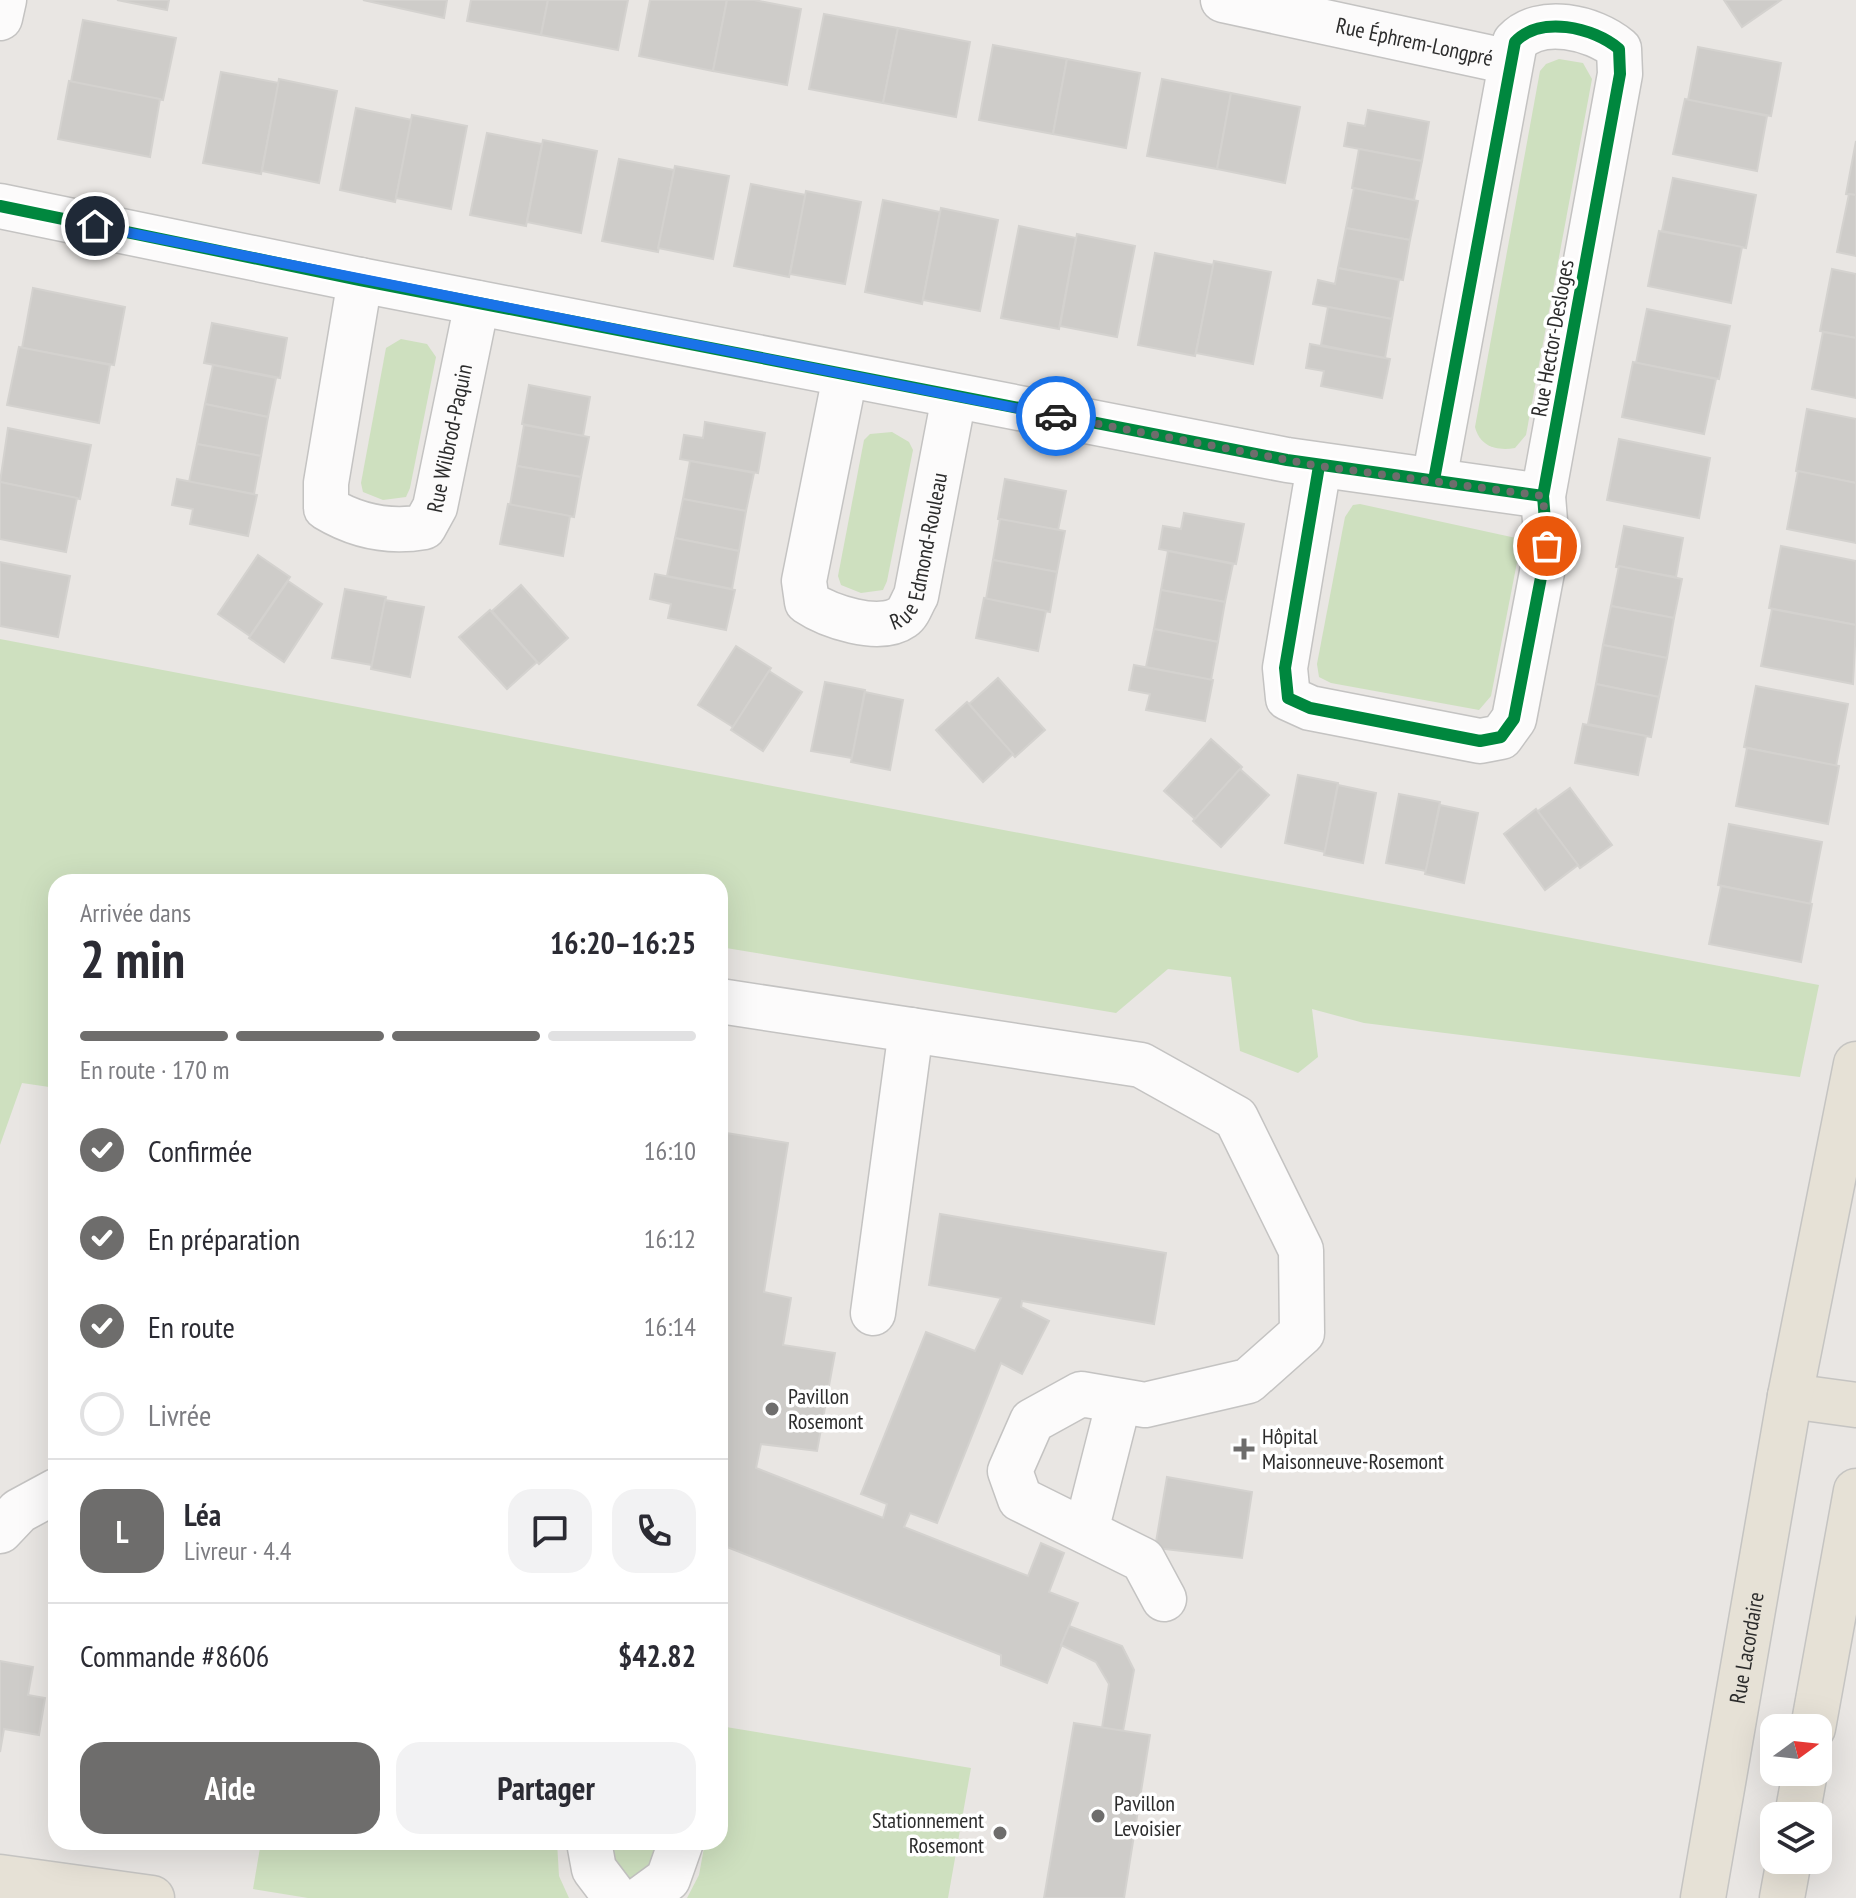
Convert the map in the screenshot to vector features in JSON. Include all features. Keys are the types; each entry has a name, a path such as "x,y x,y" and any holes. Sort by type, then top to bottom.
{"main road":[{"name":"Rue Lacordaire","path":"1703,1898 1790,1396 1856,1064"},
{"path":"1790,1396 1856,1405"},
{"path":"1816,1714 1856,1491"},
{"path":"1782,1898 1786,1874"},
{"path":"0,1877 152,1898"}],"street":[{"path":"0,18 4,0"},
{"name":"Rue Éphrem-Longpré","path":"1223,0 1268,4 1510,62"},
{"name":"Rue Hector-Desloges","path":"1319,466 1285,668 1288,698 1310,708 1480,741 1501,737 1514,719 1547,546 1543,496 1620,74 1619,49 1601,34 1543,26 1526,30 1515,42 1434,480"},
{"path":"0,206 845,376 1319,466 1543,496"},
{"name":"Rue Wilbrod-Paquin","path":"360,280 326,483 326,508 349,522 403,531 424,527 435,507 477,303"},
{"name":"Rue Edmond-Rouleau","path":"845,376 804,581 807,602 824,613 884,624 904,616 916,596 954,397"},
{"path":"728,1002 1141,1065 1236,1118 1301,1250 1302,1333 1248,1381 1145,1405 1081,1394 1032,1421 1010,1471 1020,1499 1143,1560 1164,1599"},
{"path":"873,1313 911,1030"},
{"path":"1086,1531 1119,1401"},
{"path":"0,1531 19,1511 48,1495"},
{"path":"590,1850 594,1869 616,1898"},
{"path":"642,1898 668,1879 678,1850"}],"green space":[{"path":"1559,59 1583,63 1592,79 1526,435 1515,448 1502,449 1485,443 1475,427 1540,71 1546,64"},
{"path":"401,339 427,344 436,357 410,488 406,497 383,500 363,492 361,483 386,348"},
{"path":"892,432 909,442 913,450 887,581 883,590 861,593 841,585 838,576 864,440 870,434"},
{"path":"1353,505 1516,538 1519,552 1491,696 1479,710 1331,683 1319,677 1317,664 1345,517"},
{"path":"0,639 1819,985 1800,1077 1364,1023 1312,1009 1318,1057 1298,1073 1240,1051 1231,977 1168,969 1116,1013 728,948 728,874 48,874 48,1087 22,1083 0,1145"},
{"path":"728,1727 971,1768 948,1898 687,1898 699,1875 704,1850 728,1850"},
{"path":"260,1850 557,1850 559,1876 569,1898 308,1898 253,1889"},
{"path":"604,1850 659,1850 657,1861 632,1884"}],"building":[{"path":"117,0 169,0 167,10"},
{"path":"363,0 447,0 444,18"},
{"path":"471,0 548,0 541,35 467,21"},
{"path":"548,0 628,0 618,50 541,35"},
{"path":"650,0 727,0 713,71 639,56"},
{"path":"727,0 754,0 801,9 787,85 713,71"},
{"path":"1724,0 1781,0 1742,27"},
{"path":"824,14 898,28 883,103 809,89"},
{"path":"83,20 176,38 163,100 71,82"},
{"path":"898,28 970,42 956,117 883,103"},
{"path":"993,45 1067,59 1053,134 979,120"},
{"path":"1698,47 1781,63 1771,116 1688,100"},
{"path":"1067,59 1140,73 1126,148 1053,134"},
{"path":"221,72 279,83 261,174 203,163"},
{"path":"279,79 337,91 319,183 262,171"},
{"path":"1162,79 1231,93 1217,169 1147,156"},
{"path":"69,81 160,99 150,157 58,139"},
{"path":"1231,93 1300,107 1285,183 1217,169"},
{"path":"1685,99 1767,116 1757,171 1673,154"},
{"path":"356,108 412,120 395,202 340,190"},
{"path":"1368,110 1429,122 1422,161 1344,146 1348,123 1365,126"},
{"path":"412,115 467,126 451,209 396,198"},
{"path":"487,133 542,144 526,226 470,215"},
{"path":"543,140 597,151 581,233 527,222"},
{"path":"1856,141 1856,195 1846,194"},
{"path":"1359,149 1422,161 1414,200 1352,188"},
{"path":"619,159 674,170 658,252 602,241"},
{"path":"675,166 729,176 713,259 658,248"},
{"path":"1673,178 1756,195 1746,248 1662,231"},
{"path":"751,184 806,195 789,277 734,266"},
{"path":"1354,188 1418,201 1410,240 1346,228"},
{"path":"806,191 861,202 845,284 790,274"},
{"path":"1849,194 1856,195 1856,256 1837,252"},
{"path":"883,200 940,212 922,304 865,292"},
{"path":"941,208 998,220 980,311 923,300"},
{"path":"1019,226 1076,238 1059,329 1001,318"},
{"path":"1346,228 1410,240 1403,280 1338,268"},
{"path":"1659,231 1742,247 1731,303 1648,286"},
{"path":"1077,234 1135,246 1117,337 1060,326"},
{"path":"1155,253 1214,265 1195,356 1138,345"},
{"path":"1214,261 1271,272 1253,364 1196,353"},
{"path":"1338,268 1399,280 1392,319 1313,304 1318,280 1335,284"},
{"path":"1832,269 1856,274 1856,338 1820,331"},
{"path":"33,288 125,307 114,365 22,348"},
{"path":"1328,307 1392,319 1385,358 1321,345"},
{"path":"1647,309 1730,326 1719,379 1636,363"},
{"path":"212,323 287,338 280,378 204,363"},
{"path":"1823,332 1856,338 1856,398 1812,389"},
{"path":"1310,344 1390,359 1382,398 1321,386 1324,371 1306,368"},
{"path":"19,347 110,365 99,423 7,405"},
{"path":"1633,362 1716,379 1704,434 1622,417"},
{"path":"213,365 276,378 268,417 205,404"},
{"path":"529,385 590,397 583,436 522,424"},
{"path":"205,404 268,417 261,456 197,444"},
{"path":"1807,409 1856,419 1856,483 1796,471"},
{"path":"705,422 765,433 758,473 680,459 684,435 703,438"},
{"path":"524,425 589,437 581,477 517,466"},
{"path":"8,428 91,445 80,499 0,482"},
{"path":"1619,439 1710,458 1699,518 1607,500"},
{"path":"197,444 261,456 254,494 189,482"},
{"path":"690,461 754,473 746,511 683,499"},
{"path":"517,466 581,477 574,517 510,505"},
{"path":"1798,471 1856,483 1856,543 1787,529"},
{"path":"177,479 257,495 248,536 190,524 193,509 172,505"},
{"path":"1005,479 1066,491 1058,530 998,519"},
{"path":"0,482 77,498 66,552 0,539"},
{"path":"683,499 746,511 739,551 675,538"},
{"path":"508,504 570,516 563,556 500,544"},
{"path":"1184,513 1244,524 1236,564 1159,549 1163,526 1181,529"},
{"path":"1000,519 1065,531 1057,572 993,560"},
{"path":"1624,526 1683,538 1676,577 1616,567"},
{"path":"675,538 739,551 732,589 667,576"},
{"path":"1781,546 1856,561 1856,625 1769,608"},
{"path":"1168,551 1233,564 1225,602 1161,590"},
{"path":"258,555 290,577 250,636 218,614"},
{"path":"993,560 1057,572 1050,612 986,599"},
{"path":"0,562 70,576 58,637 0,626"},
{"path":"1619,566 1682,579 1674,618 1611,606"},
{"path":"655,574 735,590 726,630 668,618 671,604 650,599"},
{"path":"288,581 322,604 284,662 249,638"},
{"path":"521,585 568,638 539,664 492,611"},
{"path":"345,589 386,597 372,665 332,658"},
{"path":"1161,590 1225,602 1218,642 1154,629"},
{"path":"984,598 1046,611 1038,651 976,638"},
{"path":"385,600 424,607 410,677 371,669"},
{"path":"1611,606 1674,618 1667,658 1603,645"},
{"path":"1772,609 1856,625 1853,684 1761,666"},
{"path":"490,610 537,662 507,689 459,637"},
{"path":"1154,629 1218,642 1211,680 1146,667"},
{"path":"1603,645 1667,658 1659,697 1596,684"},
{"path":"736,646 771,668 733,727 698,705"},
{"path":"1134,665 1213,680 1205,721 1146,710 1150,694 1129,690"},
{"path":"769,671 802,692 763,751 731,730"},
{"path":"998,678 1045,730 1015,757 969,704"},
{"path":"825,682 865,690 852,758 811,751"},
{"path":"1596,684 1659,697 1651,737 1588,724"},
{"path":"1756,686 1848,704 1836,766 1744,747"},
{"path":"865,692 903,700 890,770 851,762"},
{"path":"967,702 1013,754 983,782 936,730"},
{"path":"1583,724 1646,736 1638,775 1575,763"},
{"path":"1211,739 1242,767 1195,819 1164,791"},
{"path":"1747,748 1839,766 1828,824 1736,806"},
{"path":"1240,769 1269,795 1221,847 1193,821"},
{"path":"1298,775 1338,783 1325,852 1285,843"},
{"path":"1338,785 1376,793 1363,863 1324,855"},
{"path":"1570,788 1612,845 1580,868 1538,811"},
{"path":"1399,794 1440,802 1426,871 1386,863"},
{"path":"1440,805 1478,813 1464,883 1425,874"},
{"path":"1536,809 1578,865 1545,890 1504,834"},
{"path":"1729,824 1822,842 1810,904 1718,885"},
{"path":"1721,886 1812,904 1801,962 1709,944"},
{"name":"Pavillon Rosemont","path":"728,1133 788,1143 764,1292 791,1298 783,1345 835,1353 817,1451 761,1444 756,1468 883,1518 887,1504 861,1494 926,1332 975,1351 1001,1298 929,1285 940,1214 1166,1253 1154,1324 1022,1301 1021,1307 1049,1321 1022,1374 1001,1363 937,1523 910,1513 904,1527 1028,1576 1041,1543 1064,1553 1049,1592 1078,1603 1047,1683 1001,1665 1001,1655 728,1547"},
{"path":"1167,1477 1252,1492 1242,1558 1155,1548"},
{"path":"1069,1626 1122,1646 1134,1670 1123,1731 1102,1728 1109,1684 1096,1662 1061,1645"},
{"path":"0,1661 33,1667 28,1695 45,1698 39,1735 4,1729 0,1752"},
{"name":"Pavillon Levoisier","path":"1074,1723 1150,1735 1124,1898 1044,1898"}],"cycle path":[{"path":"1319,466 1285,668 1288,698 1310,708 1480,741 1501,737 1514,719 1547,546 1543,496 1620,74 1619,49 1581,30 1567,27 1538,29 1515,42 1434,480"},
{"path":"0,206 360,280 1287,460 1543,496"}],"way so far":[{"path":"1056,416 1319,466 1543,496 1547,546"}],"place":[{"name":"Pavillon Rosemont","path":"772,1409"},
{"name":"Hôpital Maisonneuve-Rosemont","path":"1244,1449"},
{"name":"Pavillon Levoisier","path":"1098,1816"},
{"name":"Stationnement Rosemont","path":"1000,1833"}],"route":[{"path":"95,226 1056,416"}]}
